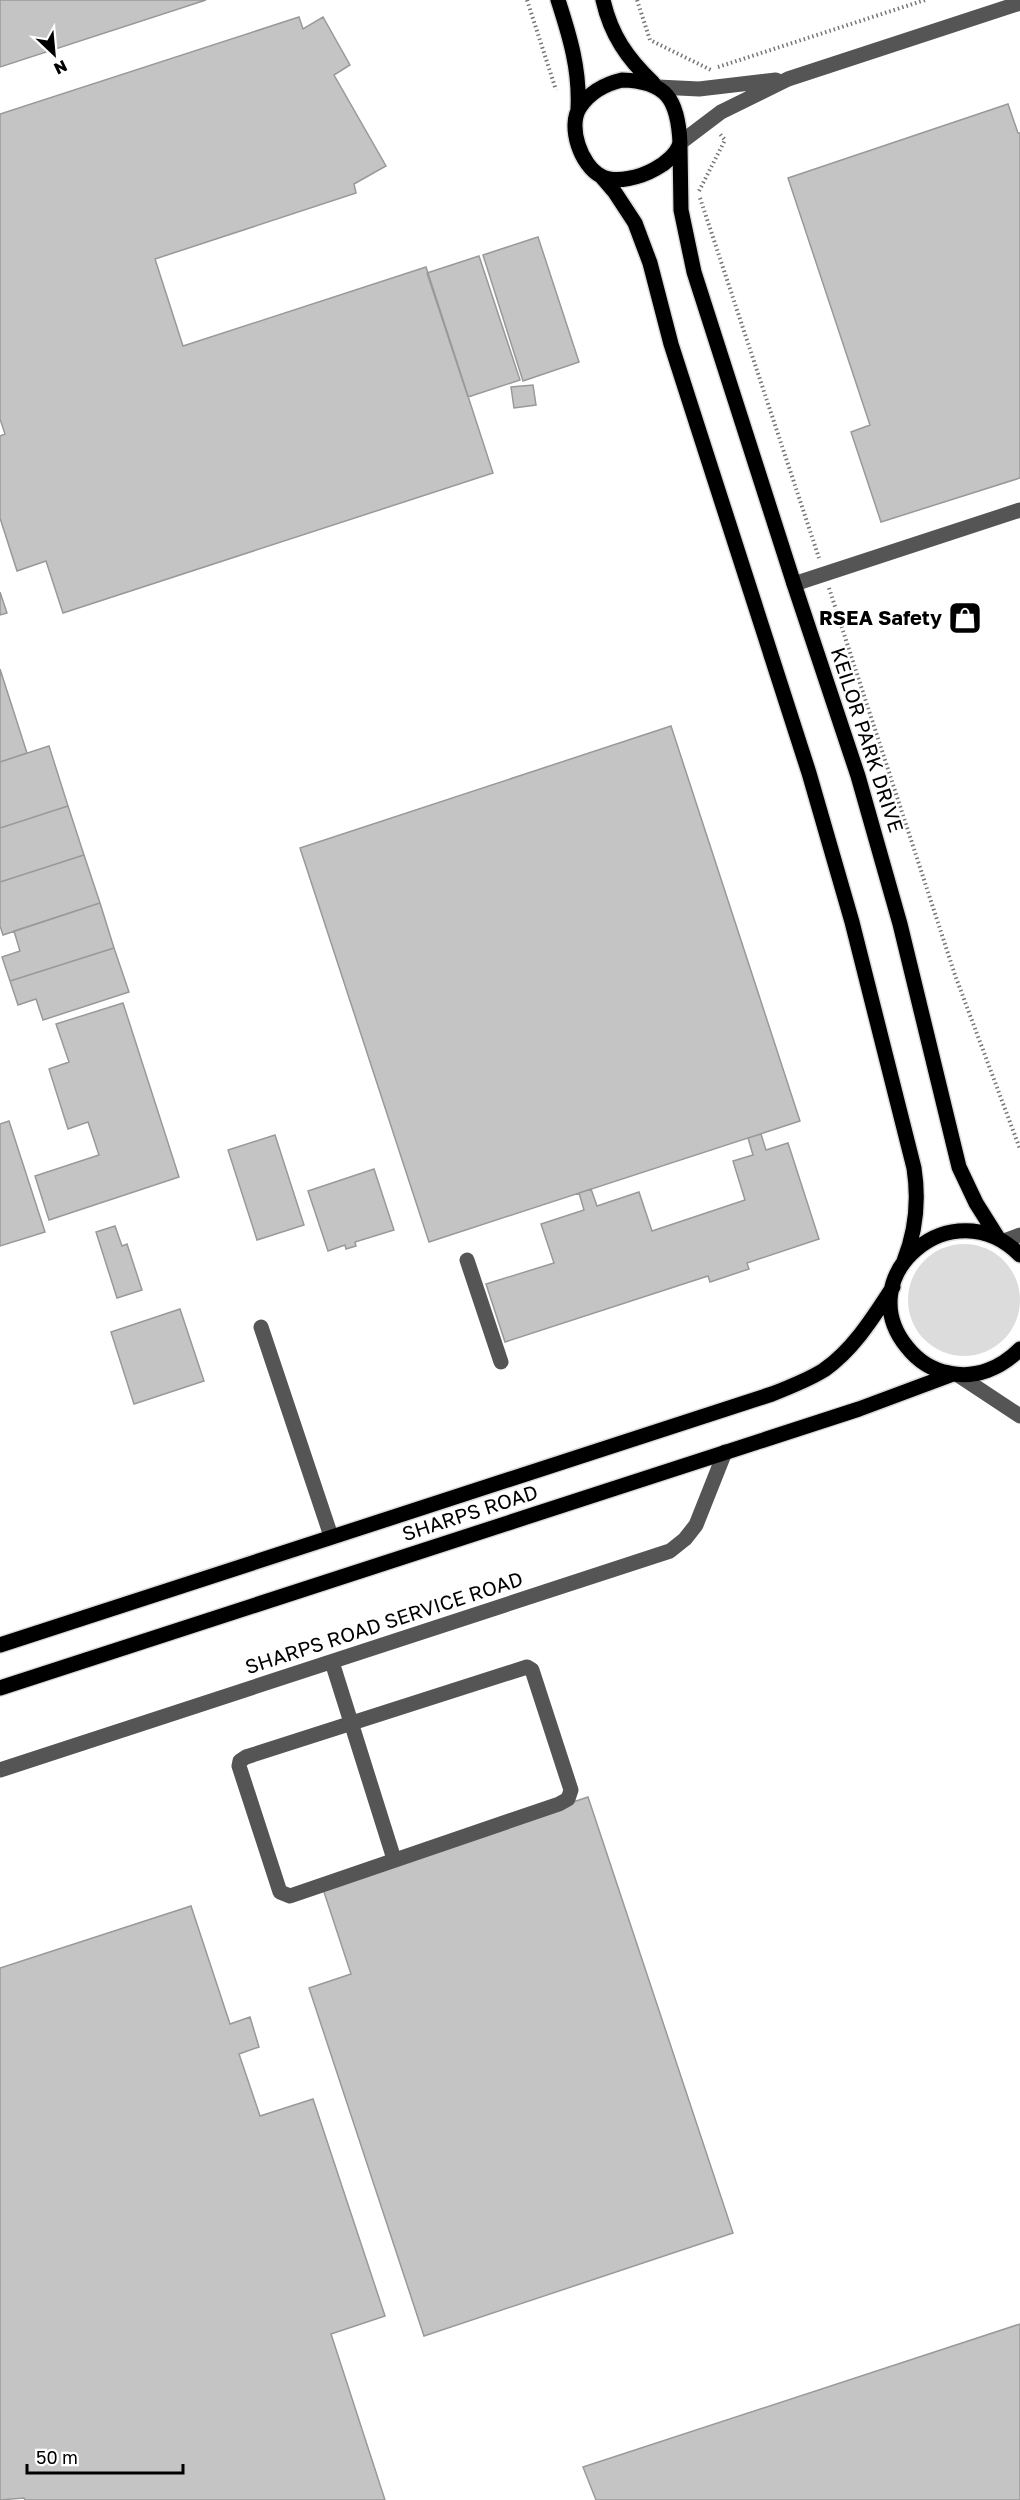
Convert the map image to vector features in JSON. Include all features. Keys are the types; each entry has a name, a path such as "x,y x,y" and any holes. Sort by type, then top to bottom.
{"main road":[{"path":"558,0 574,48 578,71 578,109 575,134 577,144 581,155 602,177 625,207 642,239 671,344 809,773 852,922 910,1146 917,1185 915,1226 893,1287 893,1316 904,1343 925,1364 955,1375"},
{"path":"602,177 618,179 646,174 670,158 680,145 678,118 673,106 633,64 621,47 612,30 603,0"},
{"path":"578,109 596,91 607,84 622,80 655,85"},
{"name":"KEILOR PARK DRIVE","path":"680,145 681,210 694,272 880,850 959,1167 971,1194 1001,1240"},
{"path":"904,1261 928,1239 947,1232 968,1230 1001,1240 1020,1255"},
{"name":"SHARPS ROAD","path":"0,1645 745,1403 805,1380 841,1356 870,1323 893,1287"},
{"name":"SHARPS ROAD","path":"0,1688 859,1409 955,1375 976,1374 994,1369 1020,1349"}],"street":[{"path":"680,145 709,120 788,79 984,7 1020,3"},
{"path":"655,85 699,89 788,79"},
{"path":"794,584 1020,510"},
{"path":"1001,1240 1020,1235"},
{"path":"467,1260 501,1362"},
{"path":"261,1327 331,1536"},
{"path":"955,1375 1020,1416"},
{"name":"SHARPS ROAD SERVICE ROAD","path":"0,1770 670,1551 685,1539 696,1525 725,1452"},
{"path":"332,1662 394,1859"},
{"path":"527,1667 531,1670 572,1790 568,1799 394,1859 290,1896 283,1895 280,1892 242,1777 240,1761 246,1757 527,1667"}],"path":[{"path":"527,0 556,90"},
{"path":"637,0 650,40 711,70 925,0"},
{"path":"699,64 699,89"},
{"path":"709,120 725,140 698,192 955,975 1020,1149"}],"shaded area":[{"path":"964,1244 986,1248 1004,1260 1016,1278 1020,1300 1016,1322 1004,1340 986,1352 964,1356 942,1352 924,1340 912,1322 908,1300 912,1278 924,1260 942,1248"}],"building":[{"path":"0,0 206,0 0,67"},
{"path":"299,17 303,29 323,17 350,65 334,75 386,166 354,184 356,193 155,259 183,346 426,267 493,473 63,613 46,561 17,571 0,518 0,436 5,434 0,419 0,114"},
{"path":"1008,104 1018,133 1020,133 1020,478 881,522 851,432 870,425 788,178"},
{"path":"538,237 579,362 523,381 483,255"},
{"path":"479,256 520,380 468,397 427,273"},
{"path":"533,385 536,405 514,408 511,387"},
{"path":"0,592 7,613 0,615"},
{"path":"0,669 27,753 0,762"},
{"path":"671,726 800,1121 429,1242 300,848"},
{"path":"49,746 68,806 0,828 0,762"},
{"path":"68,806 84,855 0,882 0,828"},
{"path":"84,855 100,903 3,935 0,926 0,882"},
{"path":"100,903 114,948 10,981 2,957 20,951 14,931"},
{"path":"114,948 129,992 43,1020 36,999 18,1005 10,981"},
{"path":"123,1003 179,1177 49,1220 35,1176 99,1155 88,1122 68,1129 49,1069 69,1062 56,1024"},
{"path":"9,1121 45,1232 0,1246 0,1124"},
{"path":"761,1134 766,1150 788,1143 819,1239 747,1263 749,1269 710,1282 708,1276 505,1342 486,1284 554,1263 541,1224 584,1210 579,1193 591,1189 597,1206 639,1192 652,1231 745,1200 733,1161 753,1155 748,1138"},
{"path":"275,1135 304,1225 257,1240 228,1150"},
{"path":"374,1169 394,1230 355,1242 356,1246 346,1249 345,1245 328,1251 308,1191"},
{"path":"115,1226 122,1246 127,1244 142,1290 117,1298 96,1232"},
{"path":"180,1309 204,1381 134,1404 111,1332"},
{"path":"588,1797 733,2233 424,2336 309,1988 351,1974 322,1886"},
{"path":"191,1906 230,2024 250,2017 259,2047 239,2054 260,2116 313,2099 385,2316 331,2334 385,2500 25,2500 24,2498 0,2500 0,1968"},
{"path":"1020,2324 1020,2500 596,2500 583,2467"}],"place":[{"name":"RSEA Safety","path":"965,618"}]}
